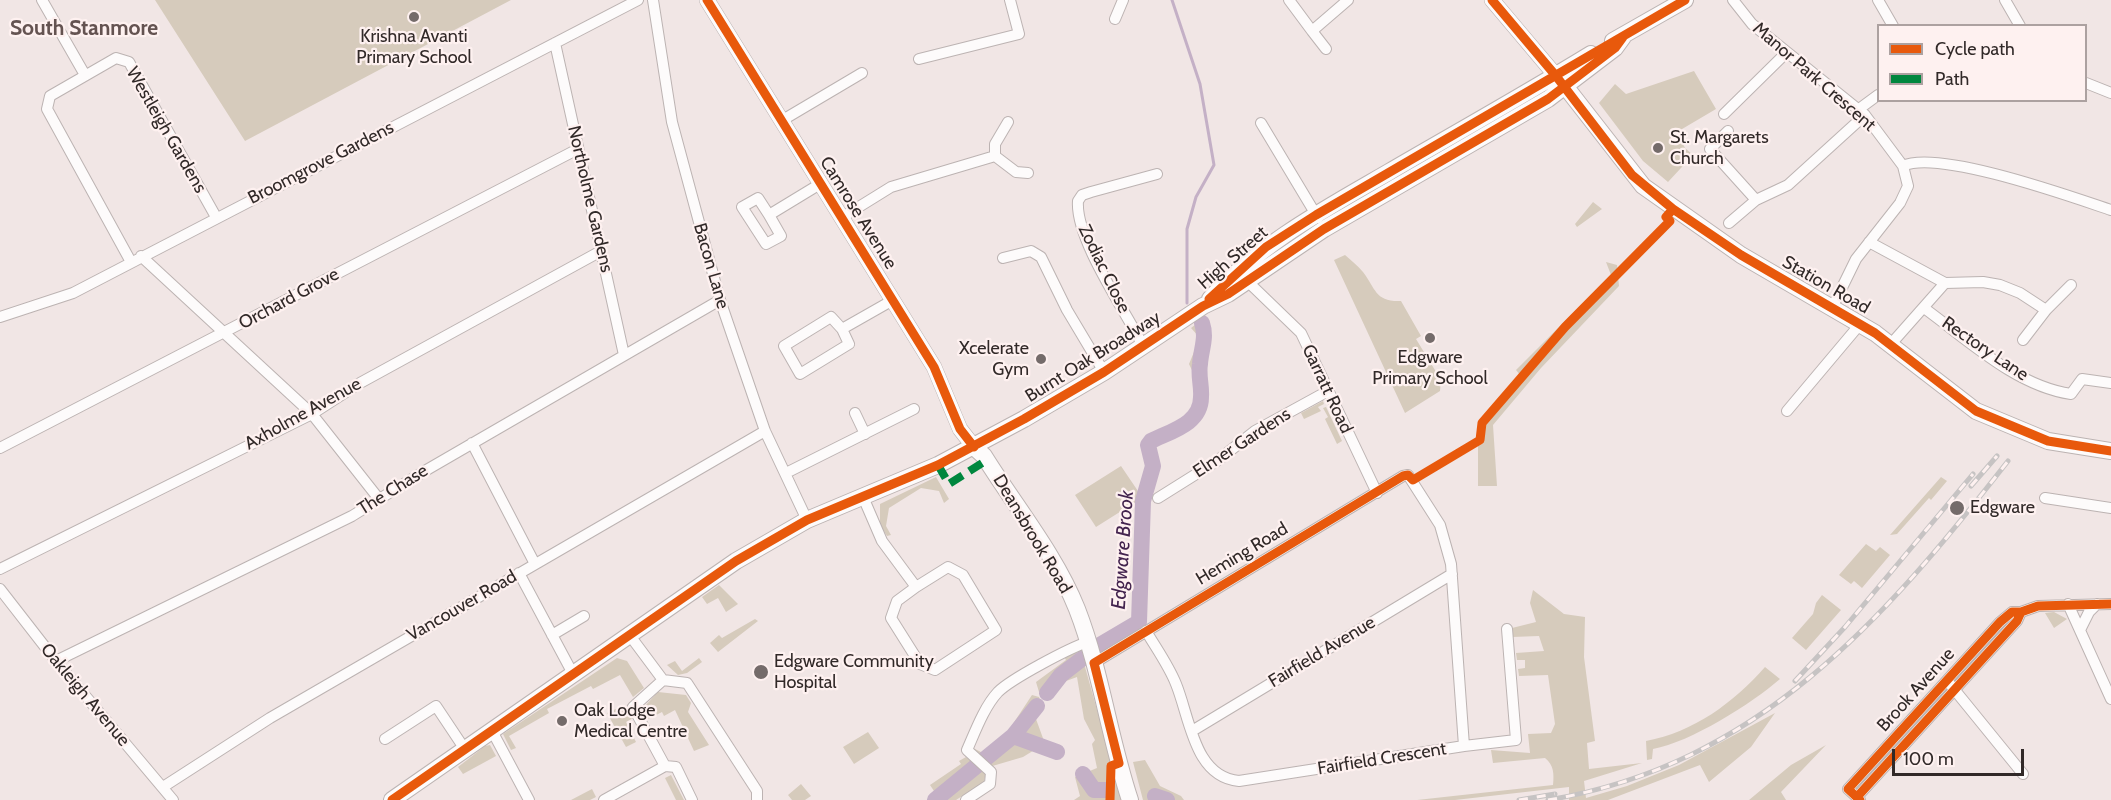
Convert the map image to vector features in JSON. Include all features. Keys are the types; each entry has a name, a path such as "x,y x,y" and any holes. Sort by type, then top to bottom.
{"main road":[{"name":"High Street","path":"1203,306 1320,222 1615,48 1623,37 1680,1"},
{"name":"Station Road","path":"1560,81 1643,186 1740,255 1861,323 1891,344 1956,398 1989,418 2048,441 2111,451"},
{"name":"Burnt Oak Broadway","path":"392,800 628,633 736,561 807,520 974,447 1104,372 1203,306"},
{"name":"Deansbrook Road","path":"974,447 984,456 1051,558 1076,607 1094,663 1130,800"}],"street":[{"path":"42,0 85,75"},
{"name":"Broomgrove Gardens","path":"0,317 73,294 141,256 638,0"},
{"name":"Bacon Lane","path":"653,0 672,122 720,300 765,430 807,520"},
{"path":"919,59 1024,37 1010,0"},
{"path":"1115,20 1123,0"},
{"path":"1289,0 1326,49"},
{"path":"1312,31 1348,0"},
{"path":"1492,0 1560,81"},
{"name":"Manor Park Crescent","path":"1733,0 1749,21 1862,112 1904,166"},
{"path":"1878,0 1892,24"},
{"path":"2005,0 2019,24"},
{"name":"Camrose Avenue","path":"715,4 781,121 934,367 963,434 974,447"},
{"name":"Northolme Gardens","path":"555,43 624,355"},
{"path":"1724,114 1786,53"},
{"name":"Westleigh Gardens","path":"131,262 47,109 50,96 116,58 129,62 216,218"},
{"path":"781,121 862,73"},
{"path":"2087,84 2111,93"},
{"path":"1729,223 1756,200 1788,185 1877,95"},
{"path":"995,156 995,144 1008,122"},
{"path":"1261,123 1320,222"},
{"path":"1728,131 1710,149 1756,200"},
{"name":"Orchard Grove","path":"0,448 578,149"},
{"path":"995,156 1016,172 1028,173"},
{"path":"841,218 891,186 995,156"},
{"path":"1832,308 1856,259 1905,194 1907,175 1904,166 1919,163 1981,171 2053,190 2111,210"},
{"name":"Zodiac Close","path":"1143,346 1110,287 1079,220 1078,201 1082,195 1157,174"},
{"path":"769,215 820,184"},
{"path":"1869,242 1945,283 1983,282 2000,285 2020,293 2046,310"},
{"name":"Axholme Avenue","path":"0,569 312,414 360,383 602,251"},
{"path":"1003,258 1031,251 1041,257 1067,310 1104,372"},
{"path":"141,256 312,414 379,498"},
{"name":"Garratt Road","path":"1242,276 1301,333 1377,492"},
{"name":"Rectory Lane","path":"1891,344 1945,283"},
{"path":"2023,340 2046,310 2071,285"},
{"name":"The Chase","path":"56,662 352,516 472,443 720,300"},
{"path":"842,329 893,300"},
{"name":"Rectory Lane","path":"1924,308 2014,373 2055,391 2071,394 2082,379 2111,383"},
{"path":"831,317 842,329 849,344 800,374 784,346 831,317"},
{"path":"1787,411 1861,323"},
{"name":"Elmer Gardens","path":"1158,498 1217,461 1255,431 1328,391"},
{"path":"786,474 914,409"},
{"path":"855,413 865,434"},
{"name":"Vancouver Road","path":"163,787 270,718 765,430"},
{"path":"472,443 535,564"},
{"name":"Heming Road","path":"1094,663 1408,475"},
{"name":"Fairfield Crescent","path":"1146,631 1176,682 1206,765 1223,780 1239,781 1464,746 1452,574 1440,525 1408,475"},
{"path":"863,497 882,541 916,587"},
{"path":"2045,498 2111,508"},
{"path":"948,567 963,575 996,630 935,670 920,664 891,618 897,601 916,587 948,567"},
{"path":"519,573 572,672"},
{"name":"Fairfield Avenue","path":"1192,730 1452,574"},
{"name":"Oakleigh Avenue","path":"0,589 56,662 173,800"},
{"path":"2067,604 2111,699"},
{"path":"2080,630 2089,612 2097,604"},
{"name":"Brook Avenue","path":"1950,685 1848,789 1858,799 1950,685 2000,622 2012,612 2021,612 2038,606 2111,604"},
{"path":"552,635 584,616"},
{"path":"1464,746 1516,740 1507,630"},
{"path":"628,633 663,680 687,683 757,791 757,800"},
{"path":"966,800 990,784 991,772 967,750 998,692 1069,648 1088,642"},
{"path":"663,680 633,707 665,766"},
{"path":"1950,685 2023,774"},
{"path":"385,739 436,706 464,748"},
{"path":"491,729 529,800"},
{"path":"604,800 665,766 676,767 693,800"}],"shaded area":[{"path":"155,0 511,0 245,141"},
{"path":"1694,71 1716,109 1677,132 1685,148 1693,155 1668,182 1643,161 1599,103 1615,84 1626,94"},
{"path":"1593,202 1602,209 1577,227 1575,224"},
{"path":"1345,255 1363,272 1381,297 1401,301 1421,336 1416,339 1441,380 1440,391 1405,413 1334,260"},
{"path":"1606,262 1617,265 1619,286 1541,368 1493,425 1497,486 1478,486 1478,422 1520,375 1516,370 1611,275"},
{"path":"1204,318 1206,326 1205,381 1200,416 1149,446 1156,462 1144,525 1147,561 1142,625 1139,627 1142,498 1096,527 1075,495 1121,466 1142,497 1148,467 1144,447 1146,439 1192,412 1197,381 1189,364 1194,352 1200,349 1200,338 1191,328"},
{"path":"1323,401 1324,404 1318,407 1321,411 1304,419 1301,413"},
{"path":"1326,407 1342,441 1337,444 1325,419 1328,417 1323,408"},
{"path":"936,477 949,499 944,503 939,491 921,488 889,508 886,526 891,535 887,536 880,525 880,504"},
{"path":"1941,477 1947,481 1931,500 1929,498 1897,534 1890,535"},
{"path":"1866,544 1876,551 1880,547 1890,555 1862,588 1854,581 1851,584 1839,575"},
{"path":"719,585 738,604 726,612 718,598 707,604 702,597"},
{"path":"1533,590 1564,614 1585,617 1584,657 1595,741 1587,743 1589,769 1642,763 1584,781 1586,798 1627,786 1679,765 1775,713 1751,747 1709,782 1700,765 1608,800 1569,800 1569,787 1455,800 1417,800 1553,785 1553,770 1545,758 1493,763 1491,750 1530,753 1528,734 1551,733 1555,724 1548,675 1519,676 1518,669 1525,668 1525,660 1517,660 1516,653 1544,651 1539,636 1512,637 1512,628 1536,622 1530,603"},
{"path":"1822,595 1841,610 1806,650 1792,638 1813,614 1816,603"},
{"path":"2054,612 2067,619 2054,628 2045,613"},
{"path":"755,619 758,621 718,652 710,643 719,635 722,638"},
{"path":"1074,652 1082,656 1122,800 1074,800 1080,796 1075,777 1097,768 1092,744 1095,740 1084,719 1077,677 1058,684 1050,695 1039,692 1036,682 1066,660 1063,655"},
{"path":"617,658 627,661 644,688 633,697 620,675 593,689 591,686 547,709 549,713 509,736 516,748 511,750 503,734"},
{"path":"699,658 702,662 687,673 678,675 667,665 675,661 682,671"},
{"path":"1765,667 1780,679 1720,721 1685,739 1653,749 1652,759 1647,760 1646,741 1680,731 1712,714 1740,692"},
{"path":"1946,687 1948,690 1860,785 1859,784"},
{"path":"658,692 686,695 691,703 688,712 709,745 694,751 675,710 664,716 662,712 648,719 643,708"},
{"path":"1032,695 1039,697 1040,700 1036,719 1044,741 1061,752 1058,754 1036,749 1023,757 989,767 973,748 983,753 996,740 1001,742"},
{"path":"618,708 632,712 635,717 626,722 636,742 626,747 607,713"},
{"path":"868,732 879,748 854,764 843,747"},
{"path":"490,745 496,756 463,774 458,767 485,746"},
{"path":"1826,745 1781,792 1786,800 1749,800 1791,765"},
{"path":"966,757 986,772 984,782 956,800 940,800 930,785 961,764 959,761"},
{"path":"1145,760 1160,786 1181,796 1184,800 1143,800 1133,762"},
{"path":"671,775 684,800 676,800 665,778"},
{"path":"801,784 811,796 805,800 792,800 788,795"},
{"path":"592,789 596,797 590,800 571,800"}],"waterway":[{"name":"Edgware Brook","path":"1172,0 1200,84 1214,165 1196,197 1187,229 1187,303"},
{"name":"Edgware Brook","path":"1100,645 1139,622 1143,501 1153,466 1148,445 1151,441 1184,425 1196,414 1200,406 1200,368 1204,339 1202,323"},
{"name":"Edgware Brook","path":"1047,693 1061,675 1083,658"},
{"path":"935,800 1013,736 1037,706"},
{"path":"1013,736 1057,752"},
{"path":"1083,774 1094,790 1106,790"},
{"path":"1155,796 1167,800"}],"railway":[{"path":"1971,486 1997,456"},
{"path":"1548,800 1623,782 1691,755 1753,719 1810,677 1863,629 1913,576 2008,461"},
{"path":"1795,681 1845,627 1973,474"},
{"path":"1519,800 1555,794"}],"marked path":[{"path":"938,465 949,484 987,460"}],"cycle path":[{"path":"707,0 934,367 960,429 974,447"},
{"path":"1492,0 1556,76 1632,175 1673,209 1741,255 1875,333 1976,411 2048,441 2111,451"},
{"path":"1209,299 1266,247 1316,215 1685,0"},
{"path":"392,800 736,561 807,520 938,465 1024,419 1104,372 1203,306 1228,294 1324,229 1548,99 1615,48 1623,37"},
{"path":"1110,800 1111,766 1119,763 1094,663 1403,476 1408,475 1413,480 1480,440 1482,423 1565,327 1670,221 1666,217 1673,209"},
{"path":"1860,800 1848,789 2000,622 2012,612 2021,612 2038,606 2111,604"},
{"path":"1857,797 2017,621 2021,612"}],"place":[{"name":"Krishna Avanti Primary School","path":"414,17"},
{"name":"St. Margarets Church","path":"1658,148"},
{"name":"Edgware Primary School","path":"1430,338"},
{"name":"Xcelerate Gym","path":"1041,359"},
{"name":"Edgware","path":"1957,508"},
{"name":"Edgware Community Hospital","path":"761,672"},
{"name":"Oak Lodge Medical Centre","path":"562,721"}],"district":[{"name":"South Stanmore","path":"84,29"}]}
